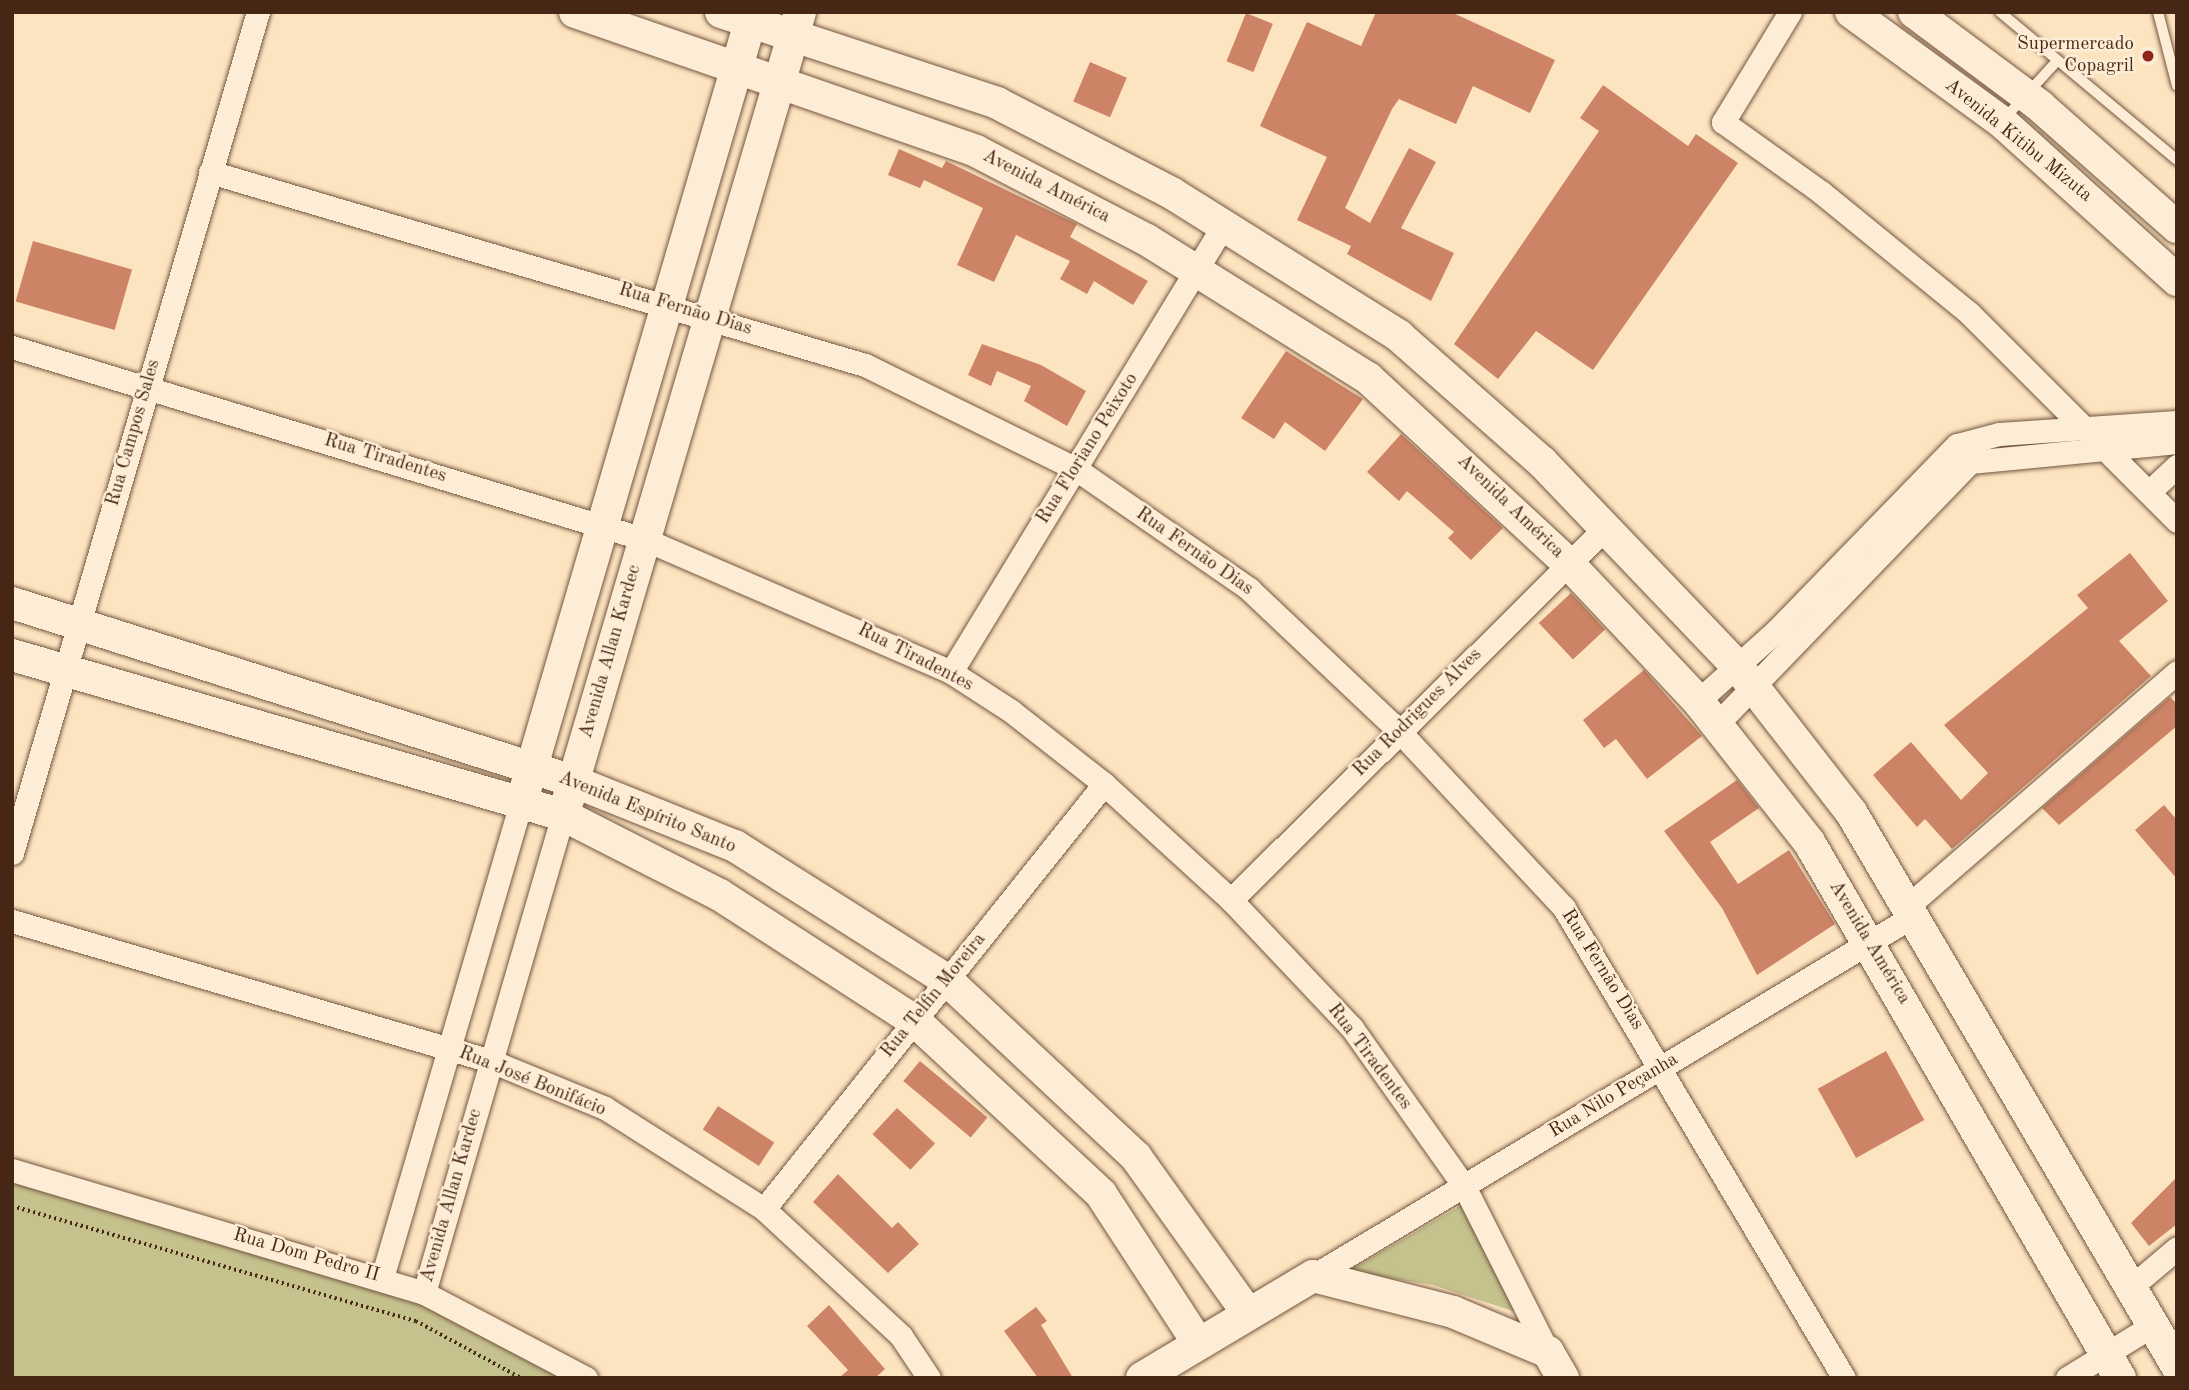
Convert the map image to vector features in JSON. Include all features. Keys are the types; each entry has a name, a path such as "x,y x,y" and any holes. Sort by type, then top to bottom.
{"main road":[{"name":"Avenida América","path":"575,12 976,150 1197,271 1368,378 1569,564 1708,713 1809,842 1871,942 2113,1365"},
{"name":"Avenida Kitibu Mizuta","path":"1851,12 2002,122 2177,280"},
{"path":"1913,12 2026,95 2177,227"},
{"path":"521,803 736,68 741,15 797,24 997,103 1223,226 1399,336 1606,527 1747,678 1851,812 1912,910 2177,1366"},
{"name":"Avenida Allan Kardec","path":"563,815 797,24"},
{"name":"Avenida Espírito Santo","path":"12,603 573,781 735,846 947,980 1136,1157 1247,1311"},
{"name":"Avenida Espírito Santo","path":"12,655 563,815 720,895 915,1021 1101,1194 1196,1340"},
{"path":"1142,1378 1196,1340 1313,1276 1453,1312 1556,1365"}],"street":[{"name":"Rua Campos Sales","path":"12,853 258,12"},
{"path":"1790,12 1723,122 1877,236 1969,313 2150,491 2177,521"},
{"name":"Rua Fernão Dias","path":"210,172 667,303 864,365 1076,469 1249,589 1400,732 1564,908 1662,1068 1844,1378"},
{"name":"Rua Floriano Peixoto","path":"951,672 1223,226"},
{"name":"Rua Tiradentes","path":"12,347 603,525 643,539 951,672 1104,784 1231,900 1352,1028 1464,1186 1556,1365"},
{"path":"1747,678 1957,445 1999,434 2088,431 2177,422"},
{"path":"1708,713 1970,462 2177,442"},
{"path":"2150,491 2177,466"},
{"name":"Rua Rodrigues Alves","path":"1231,900 1606,527"},
{"name":"Rua Nilo Peçanha","path":"1313,1276 1871,942 1912,910 2177,672"},
{"name":"Rua Telfin Moreira","path":"764,1209 1104,784"},
{"path":"382,1278 521,803"},
{"name":"Avenida Allan Kardec","path":"424,1293 563,815"},
{"name":"Rua José Bonifácio","path":"12,921 491,1061 606,1108 764,1209 901,1336 929,1378"},
{"name":"Rua Dom Pedro II","path":"12,1170 382,1278 424,1293 586,1378"},
{"path":"2131,1287 2177,1248"},
{"path":"2067,1378 2113,1365 2153,1325"}],"lane":[{"path":"2000,12 2056,62 2177,160"},
{"path":"2158,12 2177,86"},
{"path":"2002,122 2056,62"}],"path":[{"path":"12,1206 416,1321 521,1378"}],"shaded area":[{"path":"12,1177 416,1298 561,1378 12,1378"},
{"path":"1462,1205 1519,1313 1433,1285 1347,1272"}],"building":[{"path":"1376,12 1451,12 1555,60 1530,113 1473,86 1456,124 1399,99 1392,109 1345,208 1370,223 1409,148 1436,162 1401,228 1454,253 1431,301 1347,254 1351,246 1297,220 1327,157 1260,126 1307,22 1361,46"},
{"path":"1246,13 1273,24 1253,72 1227,61"},
{"path":"1090,62 1127,78 1110,117 1073,102"},
{"path":"1603,85 1688,146 1696,134 1738,163 1593,370 1536,331 1498,379 1454,344 1599,131 1580,118"},
{"path":"899,149 942,168 946,161 1077,224 1070,237 1148,281 1133,305 1094,281 1087,294 1060,279 1070,261 1016,235 994,282 957,265 983,208 924,180 920,188 888,175"},
{"path":"33,241 132,269 115,330 16,302"},
{"path":"982,344 1041,365 1086,391 1067,426 1024,401 1031,386 997,371 991,386 968,375"},
{"path":"1286,351 1363,399 1325,451 1285,422 1274,439 1241,418"},
{"path":"1401,434 1503,528 1471,560 1448,538 1454,532 1407,491 1399,501 1367,472"},
{"path":"2130,553 2168,601 2119,641 2151,676 1952,849 1925,819 1917,827 1873,775 1911,742 1961,800 1988,773 1944,725 2088,608 2077,595"},
{"path":"1571,593 1605,630 1573,660 1539,623"},
{"path":"1644,670 1702,736 1647,779 1616,739 1604,748 1583,720"},
{"path":"2170,697 2177,704 2177,726 2059,825 2042,808"},
{"path":"1737,780 1759,808 1710,842 1738,884 1789,850 1835,924 1757,975 1722,908 1664,831"},
{"path":"2164,805 2177,820 2177,879 2135,830"},
{"path":"1886,1051 1924,1120 1856,1158 1818,1089"},
{"path":"920,1061 987,1118 971,1137 903,1081"},
{"path":"718,1106 774,1142 759,1166 703,1129"},
{"path":"897,1108 935,1143 910,1170 872,1134"},
{"path":"838,1174 892,1228 898,1222 919,1244 888,1273 813,1202"},
{"path":"2177,1177 2177,1224 2149,1246 2131,1223"},
{"path":"829,1305 885,1369 875,1378 839,1378 848,1370 807,1326"},
{"path":"1036,1307 1047,1321 1041,1325 1073,1378 1038,1378 1004,1331"}],"place":[{"name":"Supermercado Copagril","path":"2148,56"}]}
